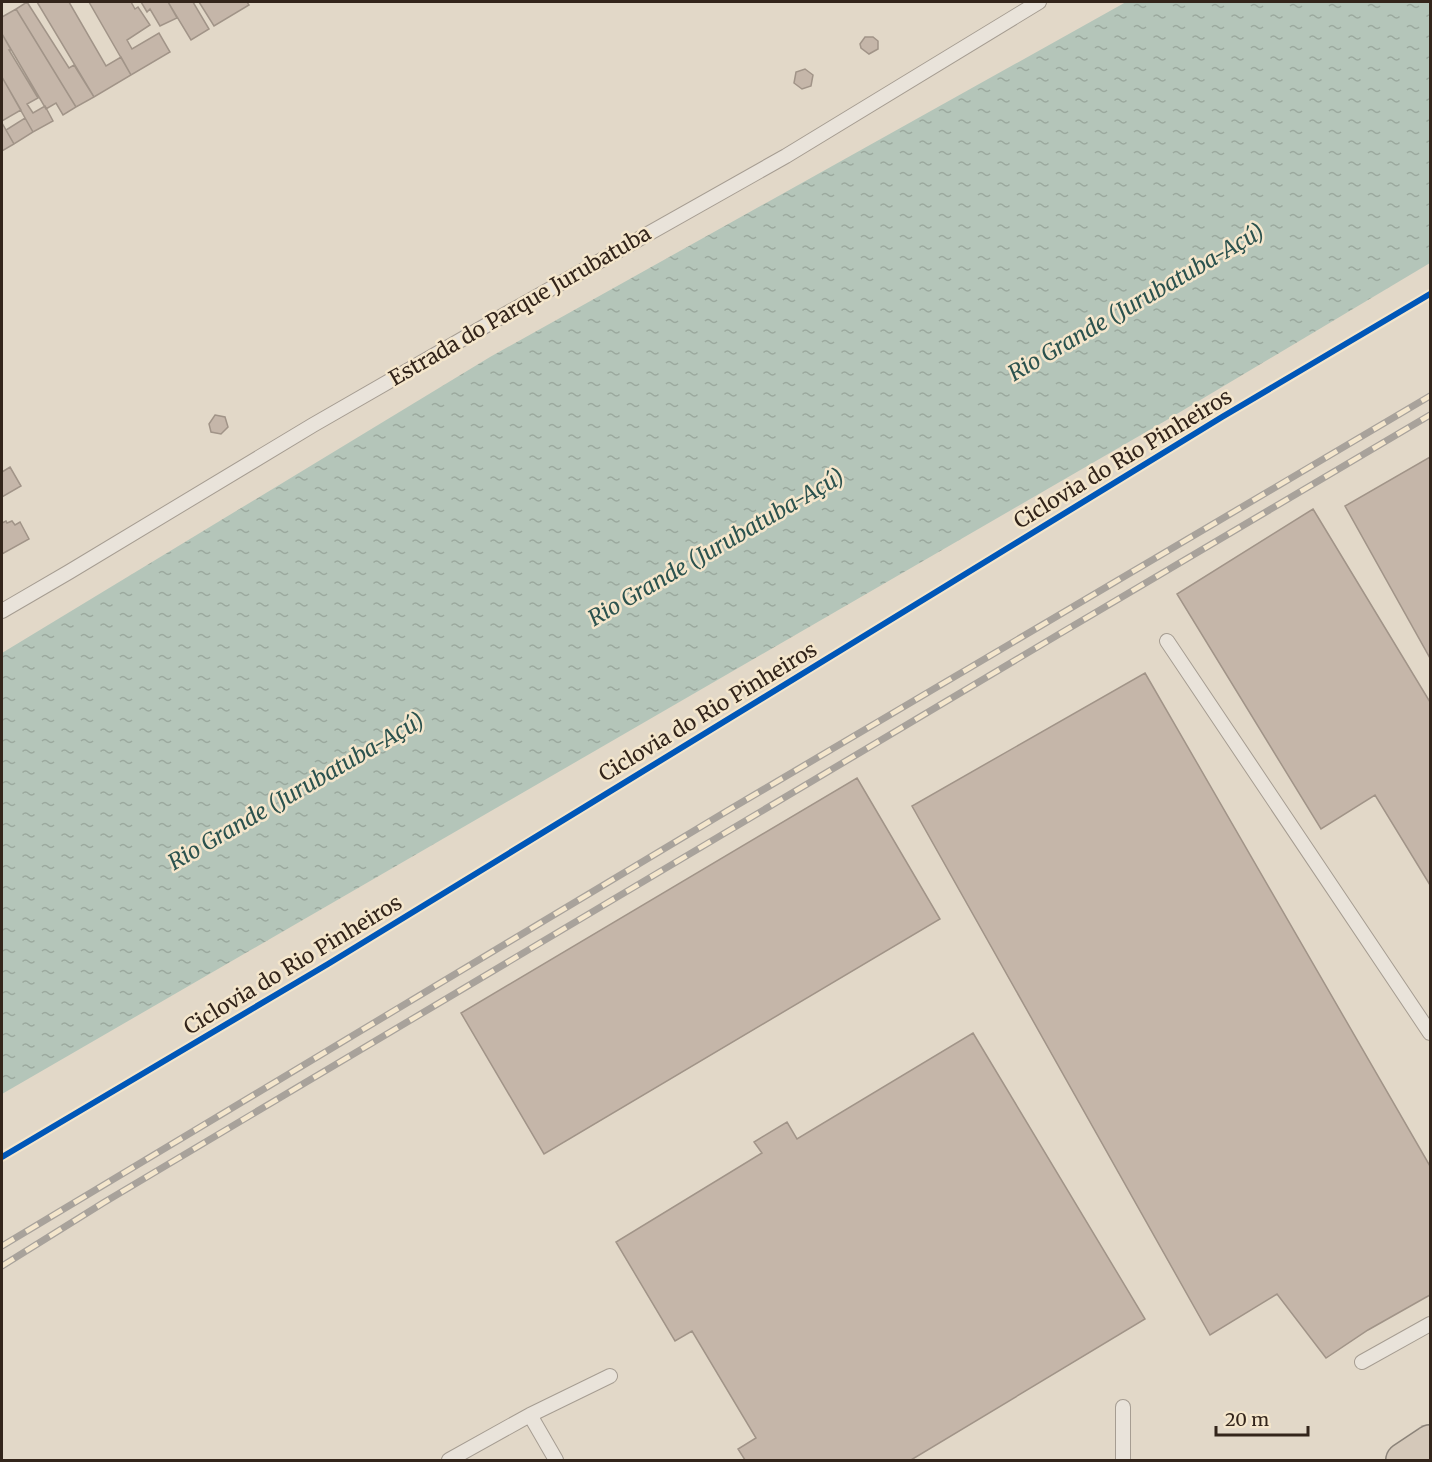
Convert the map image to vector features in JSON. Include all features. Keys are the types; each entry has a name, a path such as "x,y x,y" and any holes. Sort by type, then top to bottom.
{"highway":[{"path":"1404,1461 1431,1442"}],"lane":[{"name":"Estrada do Parque Jurubatuba","path":"2,611 323,420 786,156 1039,2"},
{"path":"1167,641 1431,1033"},
{"path":"1362,1362 1431,1324"},
{"path":"449,1461 530,1415 610,1376"},
{"path":"1123,1407 1123,1461"},
{"path":"530,1415 556,1461"}],"water":[{"name":"Rio Grande (Jurubatuba-Açú)","path":"1126,2 1430,2 1430,263 1165,421 2,1094 2,653 490,357"}],"building":[{"path":"27,2 69,68 74,65 94,97 76,107 16,9"},
{"path":"37,2 69,2 106,66 121,57 131,75 94,97"},
{"path":"89,2 131,2 135,9 138,7 150,25 127,40 132,49 159,33 170,52 131,75"},
{"path":"141,2 168,2 177,18 160,26 150,9 147,12"},
{"path":"168,2 193,2 209,29 191,40"},
{"path":"199,2 247,2 249,5 214,26"},
{"path":"16,9 76,107 63,115 56,103 46,109 2,34 2,17"},
{"path":"2,34 38,98 27,104 33,113 45,106 53,121 33,132 2,77"},
{"path":"865,37 873,37 878,41 878,49 869,54 861,48 860,44"},
{"path":"805,69 813,75 811,86 802,89 794,83 796,72"},
{"path":"2,77 21,110 2,121"},
{"path":"25,118 33,132 14,144 6,130"},
{"path":"2,123 14,144 2,151"},
{"path":"215,415 225,417 228,427 221,434 211,432 209,424"},
{"path":"1430,457 1430,658 1345,506"},
{"path":"10,467 21,486 2,497 2,472"},
{"path":"1313,509 1430,702 1430,885 1375,795 1321,829 1177,594"},
{"path":"6,521 7,523 12,521 15,525 20,522 29,539 2,554 2,523"},
{"path":"1145,673 1430,1166 1430,1295 1368,1330 1326,1358 1277,1294 1210,1335 912,806"},
{"path":"857,778 940,919 544,1154 461,1013"},
{"path":"973,1033 1145,1319 911,1460 745,1460 738,1449 756,1438 692,1331 675,1341 616,1242 762,1153 754,1142 787,1122 797,1139"}],"railway":[{"path":"2,1246 727,811 1430,396"},
{"path":"2,1266 103,1203 1430,415"}],"cycle path":[{"name":"Ciclovia do Rio Pinheiros","path":"2,1157 328,964 1222,417 1430,294"}]}
